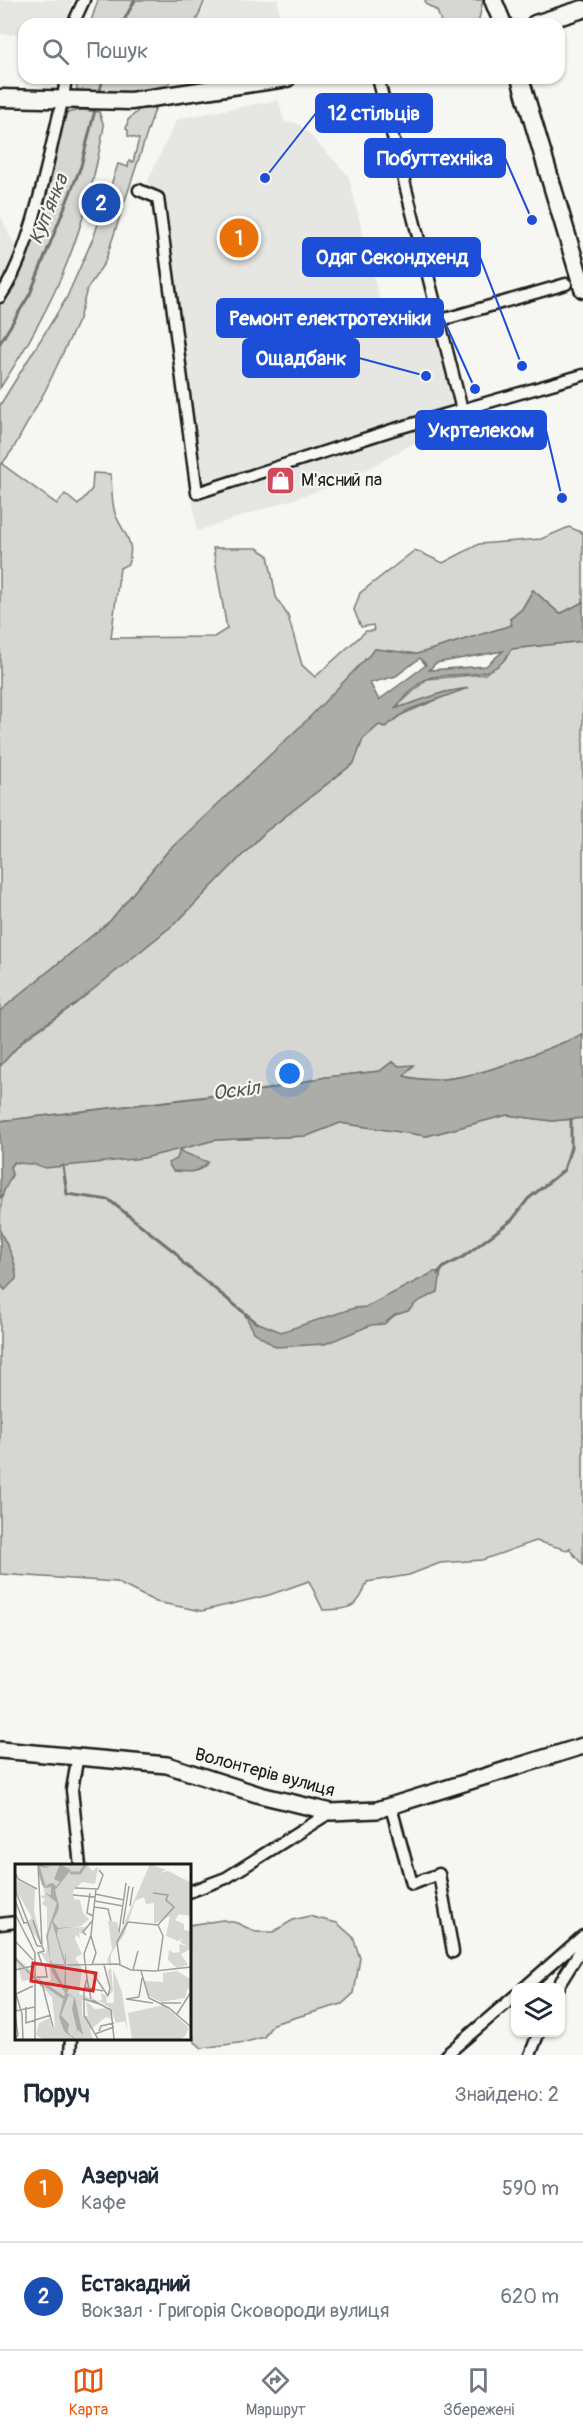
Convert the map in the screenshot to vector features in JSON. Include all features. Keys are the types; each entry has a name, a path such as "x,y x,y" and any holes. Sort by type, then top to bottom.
{"main road":[{"path":"493,0 500,18"},
{"path":"554,18 583,9"},
{"path":"0,98 63,98 97,101 185,94 249,84"},
{"path":"522,84 583,289"}],"street":[{"path":"76,18 84,0"},
{"path":"0,297 12,280 26,240 65,84"},
{"path":"379,84 462,410"},
{"path":"139,190 158,198 197,493 395,429 583,375"},
{"path":"438,321 566,284"},
{"name":"Волонтерів вулиця","path":"0,1750 78,1755 167,1765 260,1795 331,1812 377,1810 391,1807 583,1746"},
{"path":"78,1755 72,1790 80,1864"},
{"path":"391,1807 412,1884 439,1874 453,1952"},
{"path":"190,1892 226,1878 331,1812"},
{"path":"0,1924 15,1922"},
{"path":"530,1983 583,1936"},
{"path":"560,1983 583,1946"},
{"path":"446,2055 511,1999"},
{"path":"530,2055 537,2037"},
{"path":"70,2055 71,2040"}],"shaded area":[{"path":"0,0 73,0 67,18 18,18 18,35 0,34"},
{"path":"98,0 205,0 198,18 92,18"},
{"path":"207,0 278,0 279,18 199,18"},
{"path":"425,0 483,0 479,18 440,18 437,11 426,4"},
{"path":"76,84 168,84 164,91 84,93 77,89"},
{"path":"278,100 285,123 293,122 300,125 348,175 385,320 430,311 456,420 342,483 197,531 148,180 177,119"},
{"path":"140,109 155,109 105,262 87,289 79,319 46,389 13,449 2,464 57,504 65,494 78,505 92,489 93,473 111,474 114,511 131,550 128,564 120,568 111,638 214,637 227,629 213,548 257,548 268,555 276,597 288,616 302,665 315,677 366,631 374,631 373,625 361,627 354,610 360,593 415,550 443,563 479,544 541,539 569,527 583,533 583,602 560,614 533,590 522,609 510,619 512,625 417,654 375,649 323,709 311,716 252,779 167,852 110,921 0,1011 0,405 66,299 94,236 118,164 128,167 129,161 133,162 139,139 128,136 126,129 128,120"},
{"path":"82,110 99,112 104,126 88,198 67,263 54,294 0,388 0,297 12,280 59,114"},
{"path":"0,215 20,257 0,297"},
{"path":"533,590 560,614 583,602 583,641 511,649 504,660 496,667 486,671 429,678 420,683 394,709 445,692 468,688 408,710 385,727 379,725 363,739 354,763 265,832 179,920 74,1005 26,1037 0,1066 0,1011 110,921 167,852 306,721 375,649 417,654 512,625 510,619 522,609","holes":["503,651 486,666 429,670 436,663","420,658 426,665 379,700 370,683 396,676"]},
{"path":"583,641 583,1035 495,1068 448,1079 404,1076 413,1066 399,1066 392,1062 380,1071 326,1077 268,1089 0,1121 0,1066 23,1041 74,1005 179,920 265,832 354,763 363,739 379,725 385,727 394,718 459,690 445,692 393,710 427,679 485,674 511,649"},
{"path":"583,1035 583,1118 552,1121 507,1115 427,1136 340,1123 307,1136 215,1140 181,1149 182,1152 208,1162 201,1169 188,1172 173,1171 168,1163 177,1159 180,1149 144,1158 45,1168 14,1162 10,1167 12,1175 0,1199 0,1121 265,1090 326,1077 380,1071 392,1062 399,1066 413,1065 404,1076 425,1080 447,1079 494,1068"},
{"path":"507,1115 552,1121 583,1118 583,1565 569,1549 571,1547 567,1550 536,1541 482,1560 440,1563 409,1575 367,1582 360,1598 352,1606 323,1610 309,1581 269,1595 202,1611 156,1602 116,1582 0,1574 0,1284 5,1290 16,1270 1,1234 0,1216 3,1194 12,1175 10,1167 14,1161 143,1158 215,1140 307,1136 340,1123 427,1136"},
{"path":"0,1231 11,1254 16,1272 16,1279 5,1290 0,1284"},
{"path":"441,1271 438,1292 417,1302 408,1311 395,1315 384,1324 371,1325 325,1344 276,1347 254,1332 244,1313 254,1321 281,1332 354,1308 366,1307 434,1272"},
{"path":"309,1916 337,1923 353,1937 360,1958 354,1993 342,2004 273,2024 264,2037 202,2048 195,2042 190,2027 190,1925 223,1920 237,1923 256,1932 273,1932 293,1920"}],"waterway":[{"name":"Куп'янка","path":"125,18 135,0"},
{"name":"Куп'янка","path":"99,94 102,84"},
{"name":"Куп'янка","path":"0,343 30,294 81,166 96,106"},
{"path":"438,1274 444,1267 463,1257 512,1220 528,1199 564,1170 571,1147 571,1119"},
{"path":"63,1166 67,1194 109,1200 176,1253 183,1263 257,1323"}],"place":[{"name":"12 стільців","path":"265,178"},
{"name":"Естакадний","path":"101,203"},
{"name":"Побуттехніка","path":"532,220"},
{"name":"Азерчай","path":"239,238"},
{"name":"Одяг Секондхенд","path":"522,366"},
{"name":"Ощадбанк","path":"426,376"},
{"name":"Ремонт електротехніки","path":"475,389"},
{"name":"М'ясний па","path":"280,480"},
{"name":"Укртелеком","path":"562,498"}],"water label":[{"name":"Оскіл","path":"236,1090"}]}
